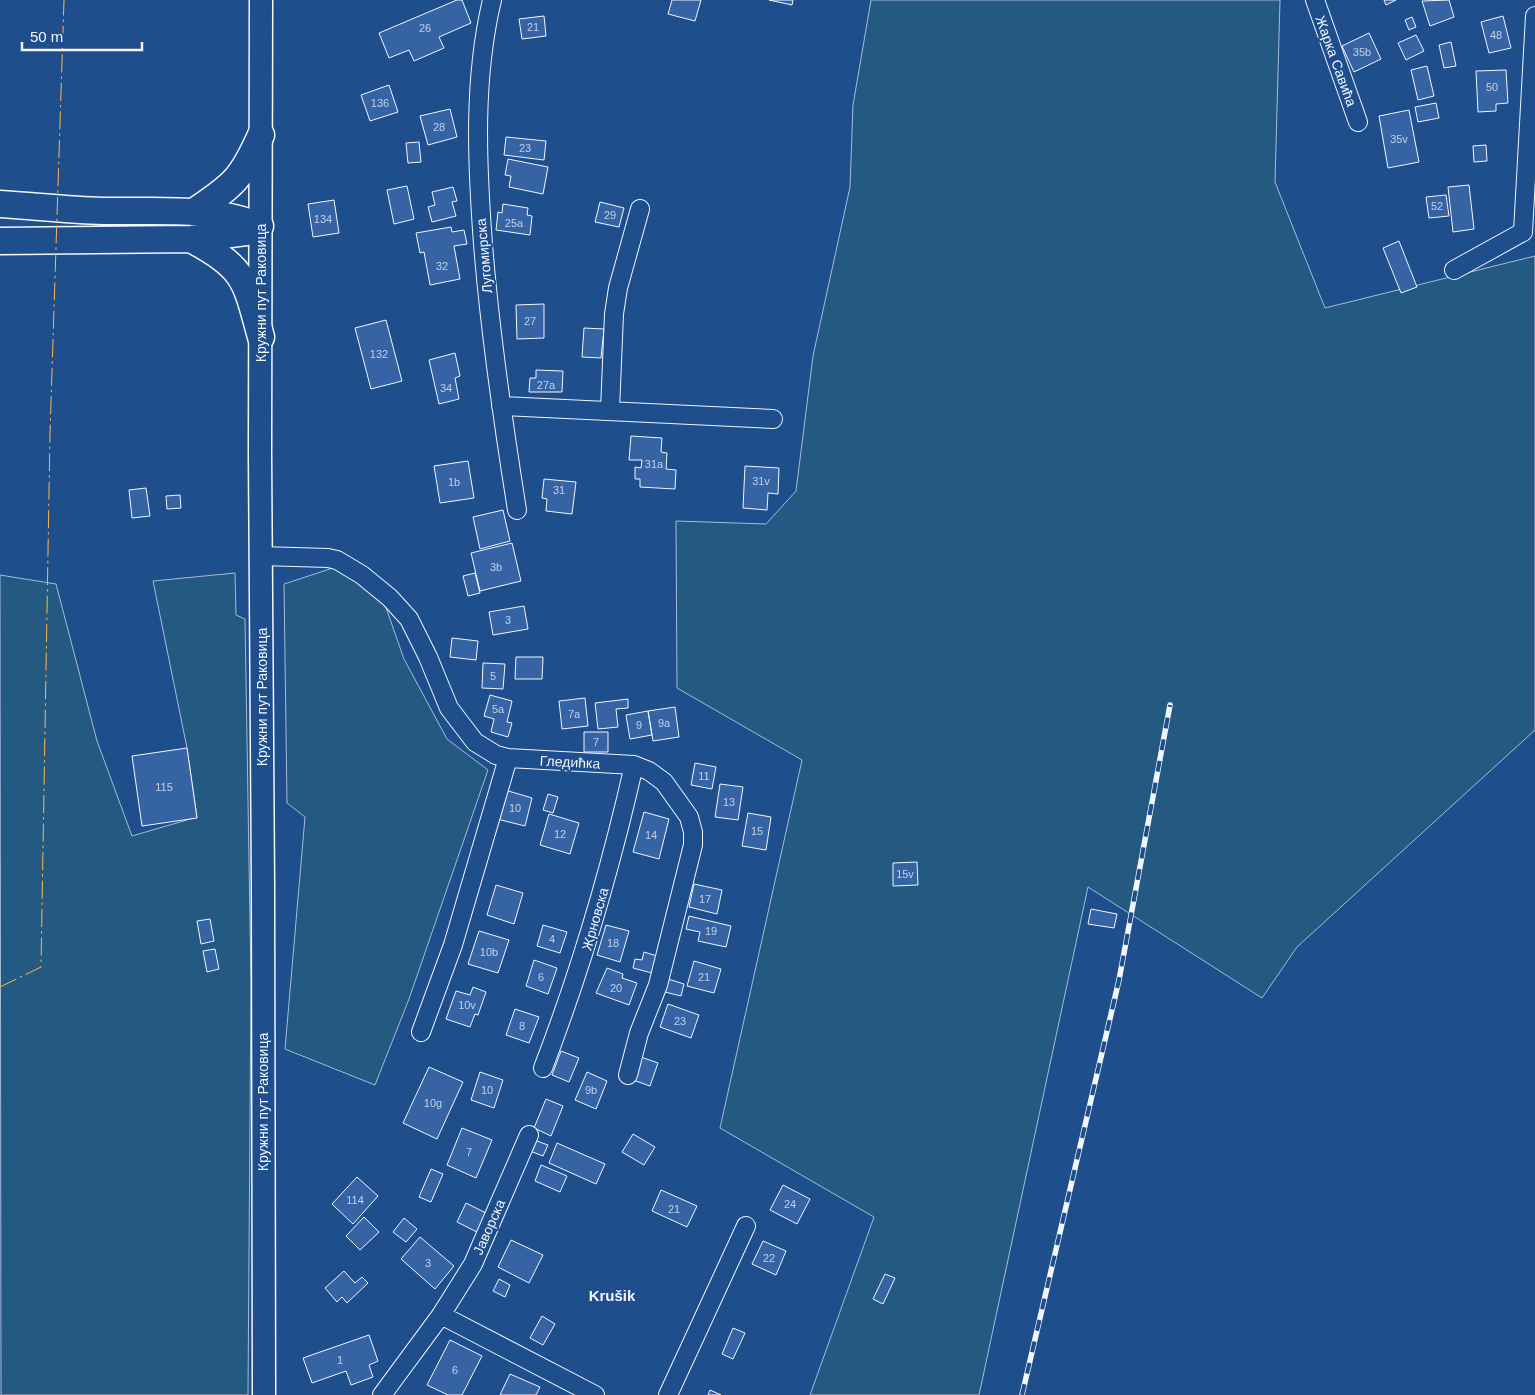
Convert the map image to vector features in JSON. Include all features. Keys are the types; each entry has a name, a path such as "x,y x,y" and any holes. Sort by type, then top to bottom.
{"highway":[{"path":"195,211 228,189 247,166 261,134"},
{"path":"0,204 101,211 195,211 222,214 260,226"},
{"path":"0,241 191,239 246,232 260,226"},
{"path":"191,239 218,254 240,273 250,297 261,337"}],"main road":[{"name":"Кружни пут Раковица","path":"261,0 264,1395"}],"street":[{"name":"Лугомирска","path":"492,0 482,52 478,154 487,287 501,406 517,510"},
{"name":"Жарка Савића","path":"1315,0 1358,122"},
{"path":"1454,270 1523,232 1535,16"},
{"path":"610,410 614,314 618,288 640,209"},
{"path":"501,406 773,419"},
{"name":"Гледићка","path":"261,556 337,560 376,586 400,608 412,624 449,708 464,730 484,749 508,758 634,765 649,770 664,782 689,817 694,839 658,985 640,1033 628,1075"},
{"path":"421,1032 456,937 508,758"},
{"name":"Жрновска","path":"543,1068 591,934 634,765"},
{"name":"Јаворска","path":"382,1395 441,1315 473,1264 529,1135"},
{"path":"668,1395 746,1226"},
{"path":"441,1315 595,1395"}],"shaded area":[{"path":"871,0 1280,0 1275,182 1325,308 1535,256 1535,730 1297,947 1262,998 1088,887 979,1395 810,1395 874,1217 720,1128 802,760 677,688 676,521 766,524 796,491 813,356 850,187 853,105"},
{"path":"336,567 384,602 404,659 447,739 488,770 409,999 375,1085 285,1049 305,817 287,803 284,584"},
{"path":"235,573 236,615 245,619 251,981 248,1395 1,1395 0,575 56,584 97,741 132,836 197,817 187,748 153,581"}],"building":[{"path":"457,0 462,0 471,23 439,37 444,48 414,61 409,50 389,58 379,33"},
{"path":"672,0 701,0 695,21 668,14"},
{"path":"769,0 793,0 792,5"},
{"path":"1384,0 1396,0 1386,5"},
{"path":"1449,0 1454,17 1430,26 1422,1"},
{"path":"544,16 546,36 522,39 519,19"},
{"path":"1503,16 1511,48 1489,53 1481,22"},
{"path":"1412,17 1416,27 1409,30 1405,20"},
{"path":"1369,33 1381,59 1354,72 1342,46"},
{"path":"1416,35 1424,51 1406,60 1398,43"},
{"path":"1451,42 1456,66 1444,68 1439,45"},
{"path":"1427,66 1434,96 1418,100 1411,70"},
{"path":"1506,70 1508,103 1496,104 1496,111 1478,112 1476,71"},
{"path":"389,85 398,112 370,121 361,95"},
{"path":"1436,103 1439,118 1418,122 1415,107"},
{"path":"450,109 457,137 428,145 420,116"},
{"path":"1409,110 1419,162 1388,168 1379,116"},
{"path":"506,137 546,141 544,160 504,155"},
{"path":"419,142 421,162 408,163 406,143"},
{"path":"1486,145 1487,161 1474,162 1473,146"},
{"path":"508,159 548,167 543,194 509,187 511,176 505,175"},
{"path":"1469,185 1474,229 1453,232 1448,187"},
{"path":"407,186 414,219 394,224 387,190"},
{"path":"453,187 457,201 452,202 456,216 432,222 428,207 435,205 432,192"},
{"path":"1446,195 1449,216 1429,218 1426,197"},
{"path":"334,200 339,233 313,237 308,204"},
{"path":"600,202 624,208 619,227 595,222"},
{"path":"503,204 528,208 527,215 532,216 530,235 496,230 498,212 502,213"},
{"path":"451,227 452,232 464,230 467,244 454,246 460,279 430,285 424,252 420,253 416,233"},
{"path":"1399,241 1417,287 1401,293 1383,248"},
{"path":"544,304 544,338 517,339 516,305"},
{"path":"386,320 402,381 371,389 355,328"},
{"path":"584,328 604,329 601,358 582,357"},
{"path":"455,353 460,376 455,378 459,399 439,404 429,360"},
{"path":"536,370 563,371 562,392 529,392 530,378 536,378"},
{"path":"631,436 662,438 661,452 667,453 666,469 676,470 675,489 640,487 640,479 635,479 635,467 641,468 642,460 629,460"},
{"path":"468,461 474,498 440,503 434,466"},
{"path":"745,466 779,468 778,494 768,493 767,510 743,508"},
{"path":"544,479 576,482 572,514 546,511 547,499 542,498"},
{"path":"146,488 150,516 132,518 129,490"},
{"path":"180,495 181,508 167,509 166,496"},
{"path":"503,510 510,541 480,549 473,517"},
{"path":"512,543 521,581 480,591 471,553"},
{"path":"475,573 480,593 468,596 463,576"},
{"path":"524,606 528,629 493,635 489,612"},
{"path":"452,638 478,641 476,660 450,657"},
{"path":"516,657 543,657 542,679 515,679"},
{"path":"483,663 505,664 503,689 482,688"},
{"path":"490,695 512,701 507,722 512,723 508,737 491,732 494,719 484,716"},
{"path":"585,698 588,726 562,729 559,701"},
{"path":"628,699 628,708 616,709 618,727 598,729 595,703"},
{"path":"675,707 679,737 653,741 648,711"},
{"path":"648,711 652,735 630,739 626,715"},
{"path":"584,732 608,732 608,752 584,752"},
{"path":"187,748 197,818 142,826 132,756"},
{"path":"695,763 716,767 712,789 691,785"},
{"path":"720,784 743,787 738,820 715,817"},
{"path":"505,790 532,798 525,826 497,819"},
{"path":"548,794 558,797 553,813 543,810"},
{"path":"644,812 669,819 659,859 633,852"},
{"path":"748,813 771,817 766,850 742,846"},
{"path":"549,814 579,823 570,854 540,845"},
{"path":"917,862 918,885 893,886 893,863"},
{"path":"694,884 722,890 717,914 689,907"},
{"path":"496,885 523,893 514,924 487,915"},
{"path":"1091,909 1117,914 1114,928 1088,924"},
{"path":"689,916 731,926 726,947 698,941 700,932 686,929"},
{"path":"210,919 214,941 201,944 197,921"},
{"path":"543,925 567,932 560,953 537,946"},
{"path":"606,925 629,931 620,962 597,955"},
{"path":"479,931 509,940 498,973 468,964"},
{"path":"215,949 219,969 207,972 203,951"},
{"path":"644,952 657,956 652,973 633,968 635,959 642,960"},
{"path":"534,960 557,968 548,994 526,986"},
{"path":"694,961 721,969 714,993 687,986"},
{"path":"607,968 623,974 622,978 637,983 629,1005 596,993"},
{"path":"668,979 684,984 681,996 665,992"},
{"path":"473,987 486,992 478,1015 475,1014 470,1027 446,1019 456,991 470,995"},
{"path":"668,1004 699,1015 691,1038 660,1027"},
{"path":"515,1009 539,1017 529,1043 506,1035"},
{"path":"561,1051 579,1058 569,1082 552,1075"},
{"path":"641,1057 658,1063 650,1086 633,1080"},
{"path":"429,1067 463,1082 437,1139 403,1123"},
{"path":"480,1072 503,1080 494,1108 471,1100"},
{"path":"587,1072 607,1081 596,1109 575,1100"},
{"path":"546,1099 563,1106 551,1136 534,1128"},
{"path":"462,1128 492,1140 476,1178 447,1165"},
{"path":"633,1134 655,1147 644,1165 622,1152"},
{"path":"534,1140 548,1145 543,1156 530,1151"},
{"path":"557,1143 605,1164 596,1184 549,1163"},
{"path":"541,1165 567,1176 560,1192 535,1181"},
{"path":"431,1169 443,1174 431,1202 419,1197"},
{"path":"357,1177 378,1196 353,1224 332,1204"},
{"path":"783,1185 810,1199 797,1224 770,1210"},
{"path":"661,1190 697,1206 687,1227 652,1211"},
{"path":"466,1203 490,1215 481,1234 457,1222"},
{"path":"364,1217 379,1232 360,1250 346,1236"},
{"path":"404,1218 417,1229 406,1242 393,1232"},
{"path":"420,1237 454,1266 435,1289 401,1259"},
{"path":"511,1240 543,1255 529,1283 498,1267"},
{"path":"763,1241 786,1251 776,1275 752,1264"},
{"path":"344,1271 355,1283 362,1277 368,1283 347,1303 342,1297 337,1302 325,1288"},
{"path":"885,1274 895,1278 883,1304 873,1299"},
{"path":"499,1279 510,1285 505,1297 493,1291"},
{"path":"542,1316 555,1324 543,1345 530,1338"},
{"path":"733,1328 745,1333 733,1359 722,1354"},
{"path":"369,1335 378,1361 369,1365 373,1377 351,1385 346,1371 312,1383 303,1358"},
{"path":"450,1340 482,1356 462,1395 448,1395 427,1385"},
{"path":"510,1374 540,1387 536,1395 500,1395"},
{"path":"710,1390 721,1395 708,1395"}],"railway":[{"path":"1022,1395 1119,980 1170,705"}],"power":[{"path":"0,987 41,967 50,433 64,0"}],"district":[{"name":"Krušik","path":"612,1295"}]}
